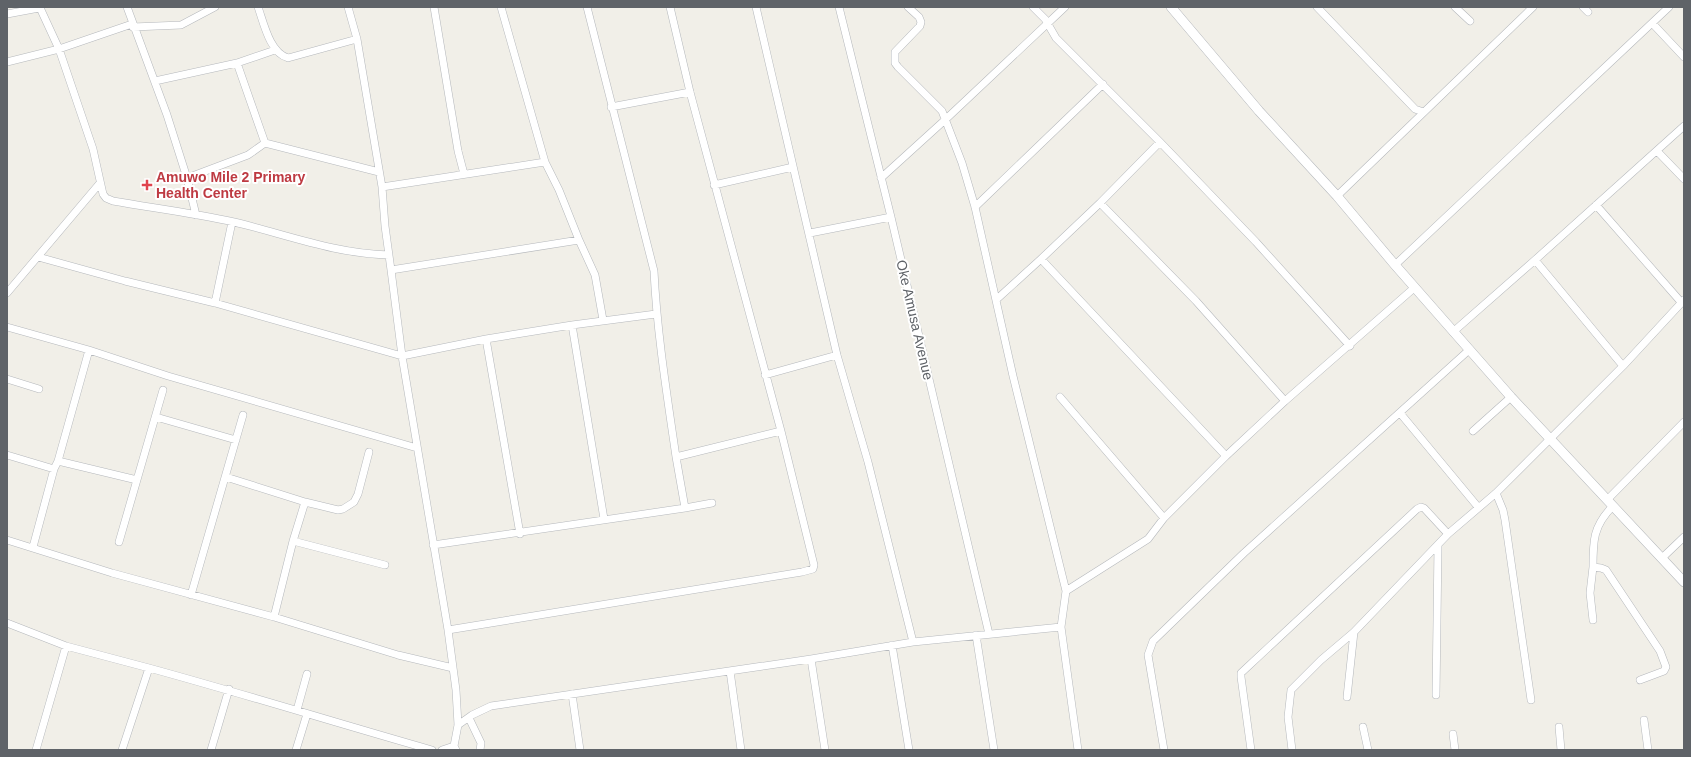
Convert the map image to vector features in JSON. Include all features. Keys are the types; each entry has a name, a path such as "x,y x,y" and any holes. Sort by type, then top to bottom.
{"street":[{"path":"127,7 155,81 187,178 196,215"},
{"path":"7,62 59,49 133,25 181,25 215,7"},
{"path":"258,7 275,50 281,56 288,58 357,39"},
{"path":"348,7 357,39 382,187 390,270 402,356 453,668 458,725 455,748 442,750"},
{"path":"434,7 458,151 464,174"},
{"path":"500,7 545,162 559,190 595,275 603,320"},
{"path":"587,7 611,107 654,271 656,314 676,456 685,508"},
{"path":"448,630 813,569 814,560 690,92 670,7"},
{"path":"756,7 810,233 837,355 868,462 913,642"},
{"name":"Oke Amusa Avenue","path":"840,7 891,217 988,634"},
{"path":"908,7 921,22 920,26 895,52 895,63 942,111 962,163 975,207 997,299 1013,376 1066,591 1061,627 1078,750"},
{"path":"1033,7 1041,14 1056,38 1160,142 1256,242 1350,346"},
{"path":"881,178 1065,7"},
{"path":"1171,7 1259,111 1337,196 1414,288 1469,350 1549,439 1684,582"},
{"path":"1317,7 1415,109 1423,112"},
{"path":"1455,7 1470,21"},
{"path":"1337,196 1533,7"},
{"path":"1395,265 1669,7"},
{"path":"7,14 39,8 59,49 93,149 100,183 103,194 106,198 113,201 232,222 329,247 371,254 389,255"},
{"path":"1652,22 1684,57"},
{"path":"155,81 237,63 275,50"},
{"path":"237,63 264,143"},
{"path":"975,207 1103,84"},
{"path":"611,107 690,92"},
{"path":"1453,332 1658,151 1684,126"},
{"path":"997,299 1100,203 1160,142"},
{"path":"264,143 379,172"},
{"path":"187,178 248,155 264,143"},
{"path":"1658,151 1684,179"},
{"path":"382,187 545,162"},
{"path":"714,184 793,167"},
{"path":"7,293 100,183"},
{"path":"1100,203 1196,301 1286,401"},
{"path":"1292,750 1288,717 1290,690 1321,660 1354,632 1448,534 1496,493 1622,366 1682,301 1596,205"},
{"path":"810,233 891,217"},
{"path":"215,302 232,222"},
{"path":"390,270 580,240"},
{"path":"38,257 125,281 215,302 402,356 486,339 603,320 656,314"},
{"path":"1040,259 1226,456"},
{"path":"1535,260 1622,366"},
{"path":"1066,591 1140,545 1154,532 1164,518 1226,456 1414,288"},
{"path":"572,325 604,519"},
{"path":"7,327 89,350 168,376 417,448"},
{"path":"486,339 520,534"},
{"path":"32,547 89,350"},
{"path":"1164,750 1148,655 1153,642 1244,552 1469,350"},
{"path":"764,375 837,355"},
{"path":"7,379 39,389"},
{"path":"119,542 163,390"},
{"path":"1060,397 1164,518"},
{"path":"1474,431 1511,397"},
{"path":"1400,413 1478,507"},
{"path":"191,595 243,415"},
{"path":"156,417 236,440"},
{"path":"1593,620 1590,593 1593,567 1593,542 1596,530 1607,512 1610,503 1684,422"},
{"path":"676,456 780,431"},
{"path":"226,477 305,502 338,510 350,506 354,502 358,494 369,452"},
{"path":"7,455 54,469"},
{"path":"58,461 137,480"},
{"path":"1496,493 1505,520 1530,700"},
{"path":"274,617 305,502"},
{"path":"433,545 520,534 604,519 712,503"},
{"path":"1251,750 1241,677 1242,673 1417,509 1421,507 1424,508 1448,534"},
{"path":"1662,558 1684,537"},
{"path":"7,540 112,573 274,617 398,655 453,668"},
{"path":"293,542 385,565"},
{"path":"1436,695 1438,546"},
{"path":"1593,567 1606,570 1662,655 1666,667 1664,671 1640,680"},
{"path":"7,623 66,646 229,690 432,750"},
{"path":"458,725 491,706 811,659 913,642 1061,627"},
{"path":"1347,697 1354,632"},
{"path":"976,636 994,750"},
{"path":"892,645 909,750"},
{"path":"36,750 66,646"},
{"path":"811,659 825,750"},
{"path":"122,750 149,668"},
{"path":"730,671 741,750"},
{"path":"297,710 307,674"},
{"path":"211,750 229,690"},
{"path":"572,694 580,750"},
{"path":"296,750 307,714"},
{"path":"469,718 481,743 480,750"},
{"path":"1644,720 1648,750"},
{"path":"1363,727 1368,750"},
{"path":"1559,727 1561,750"},
{"path":"1453,734 1455,750"}],"place":[{"name":"Amuwo Mile 2 Primary Health Center","path":"147,185"}]}
